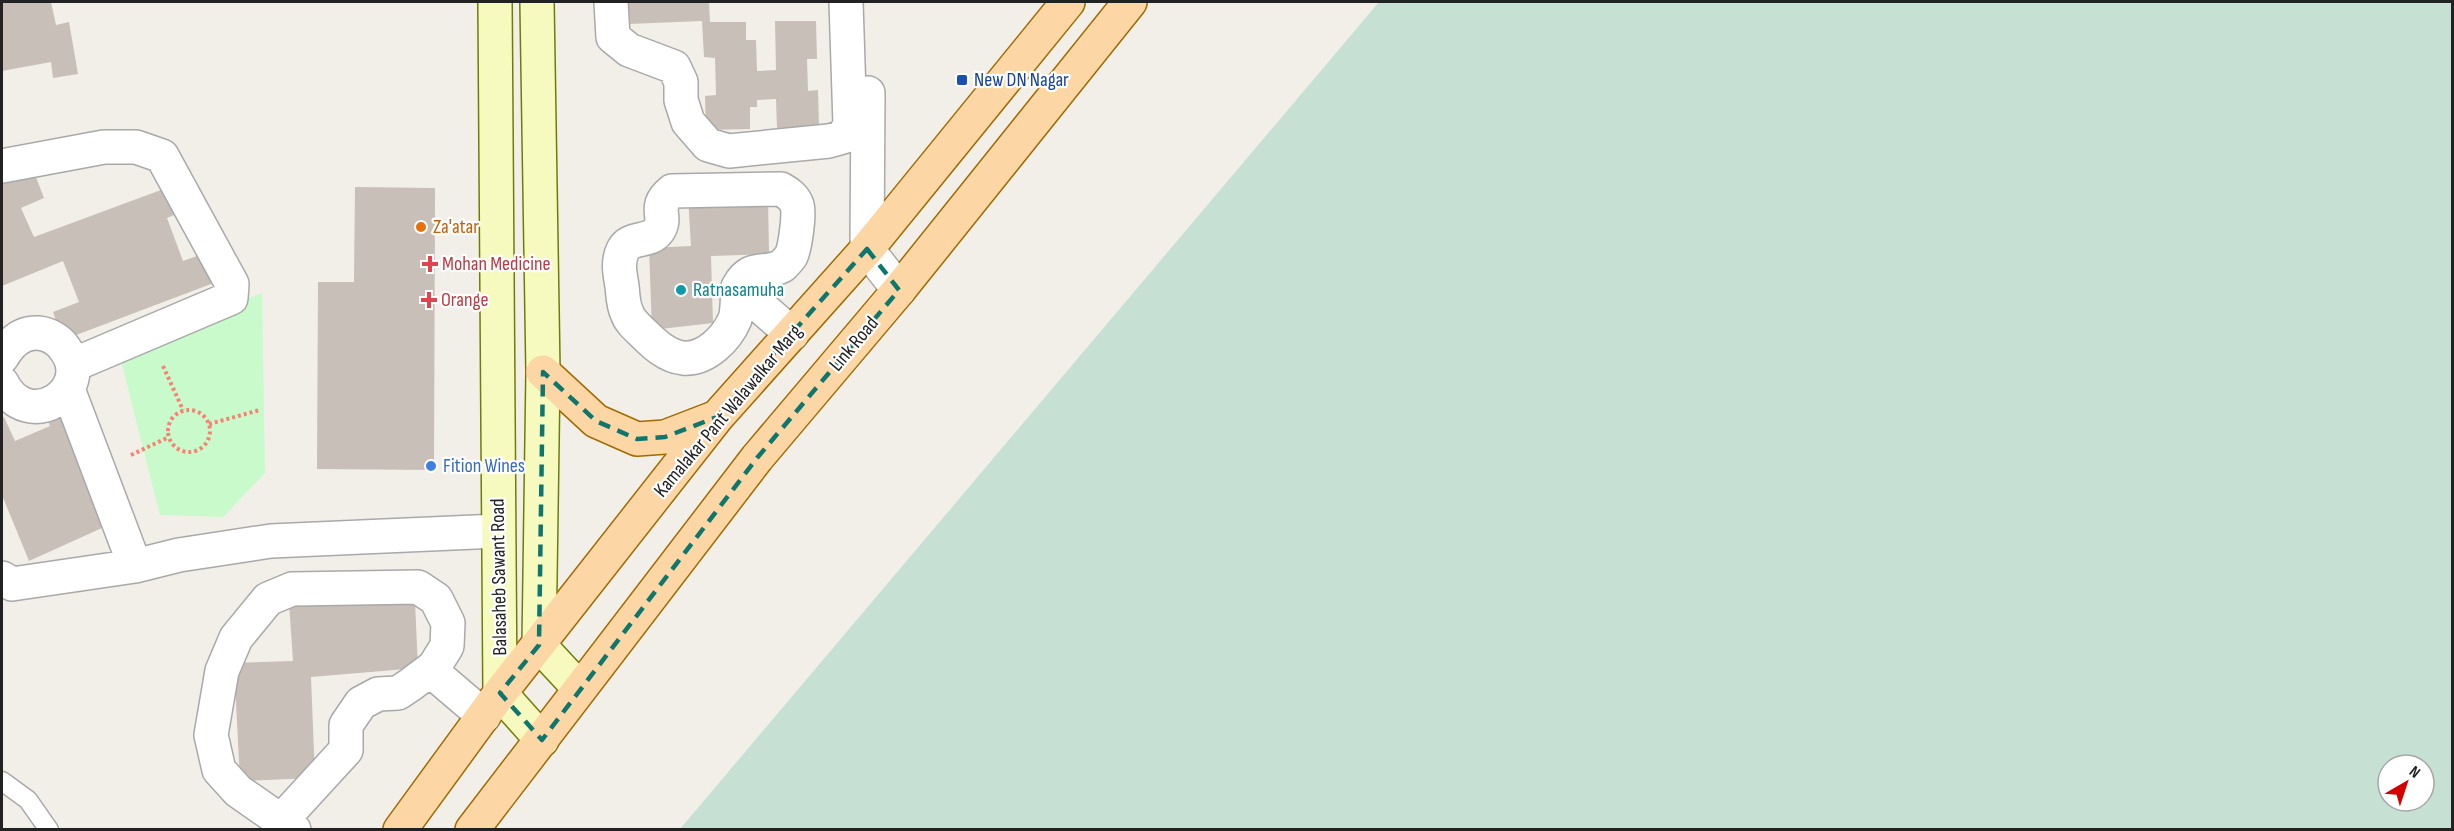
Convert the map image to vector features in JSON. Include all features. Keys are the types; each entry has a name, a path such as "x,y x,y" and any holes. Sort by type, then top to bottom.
{"main road":[{"name":"Balasaheb Sawant Road","path":"492,705 498,531 495,2"},
{"name":"Balasaheb Sawant Road","path":"537,2 543,372 539,645 579,688"},
{"name":"Kamalakar Pant Walawalkar Marg","path":"400,830 492,705 717,417 867,249 1068,2"},
{"name":"Link Road","path":"579,688 757,458 899,291 1130,2"},
{"path":"543,372 596,420 637,439 665,437 717,417"},
{"path":"472,830 579,688"},
{"path":"492,705 542,740"}],"street":[{"path":"611,2 613,37 629,50 674,67 681,82 681,100 688,122 708,145 729,151 829,141 843,137 850,125 846,2 831,2"},
{"path":"868,2 867,249 899,291"},
{"path":"2,166 104,147 136,147 162,156 232,284 231,298 148,332 70,377 59,399 48,405 36,407 24,405 14,399 2,383"},
{"path":"781,189 791,195 797,206 791,257 781,266 744,276 738,287 736,317 725,337 709,351 684,358 668,353 654,343 630,319 625,311 619,265 624,248 632,241 648,239 657,232 662,222 660,206 664,198 672,191 781,189"},
{"path":"738,287 792,334"},
{"path":"2,357 15,339 38,333 50,336 61,343 68,353 70,377 135,566"},
{"path":"2,578 12,584 135,566 179,555 271,541 498,531"},
{"path":"418,587 436,599 448,623 447,646 430,670 398,693 378,694 361,703 346,725 346,750 288,825 238,790 219,770 211,735 222,671 236,638 268,599 292,589 418,587"},
{"path":"430,670 492,705"}],"lane":[{"path":"2,780 28,800 49,830"}],"path":[{"path":"148,332 183,410"},
{"path":"183,410 201,414 208,424 209,437 201,448 188,452 176,448 169,437 168,423 183,410"},
{"path":"208,424 260,410"}],"highlighted area":[{"path":"867,249 899,290 757,458 542,740 500,693 539,645 543,372 596,421 637,439 665,437 717,417"}],"green space":[{"path":"1379,2 2452,2 2452,829 680,829"},
{"path":"262,293 265,473 223,517 160,515 120,357 156,336"}],"building":[{"path":"2,2 51,2 56,25 69,22 78,74 53,78 51,62 2,71"},
{"path":"628,2 709,2 710,22 746,22 746,40 756,40 757,71 776,70 775,21 816,21 817,59 807,59 808,91 818,90 819,127 777,129 776,99 757,100 757,107 750,107 750,129 706,130 705,96 716,95 715,58 704,57 702,21 629,24"},
{"path":"34,172 44,198 21,208 34,237 169,187 183,211 167,218 183,261 205,253 219,281 63,340 53,312 79,302 63,261 2,286 2,183"},
{"path":"355,187 435,188 434,470 317,469 318,282 354,282"},
{"name":"Ratnasamuha","path":"768,195 769,254 711,256 713,323 652,330 649,248 691,246 688,197"},
{"path":"61,405 86,484 99,481 113,523 29,561 2,495 2,418 4,417 15,441 50,426 43,411"},
{"path":"415,602 418,668 311,677 315,778 240,781 234,663 293,661 289,603"}],"place":[{"name":"New DN Nagar","path":"962,80"},
{"name":"Za'atar","path":"421,227"},
{"name":"Mohan Medicine","path":"430,264"},
{"name":"Ratnasamuha","path":"681,290"},
{"name":"Orange","path":"429,300"},
{"name":"Fition Wines","path":"431,466"}]}
